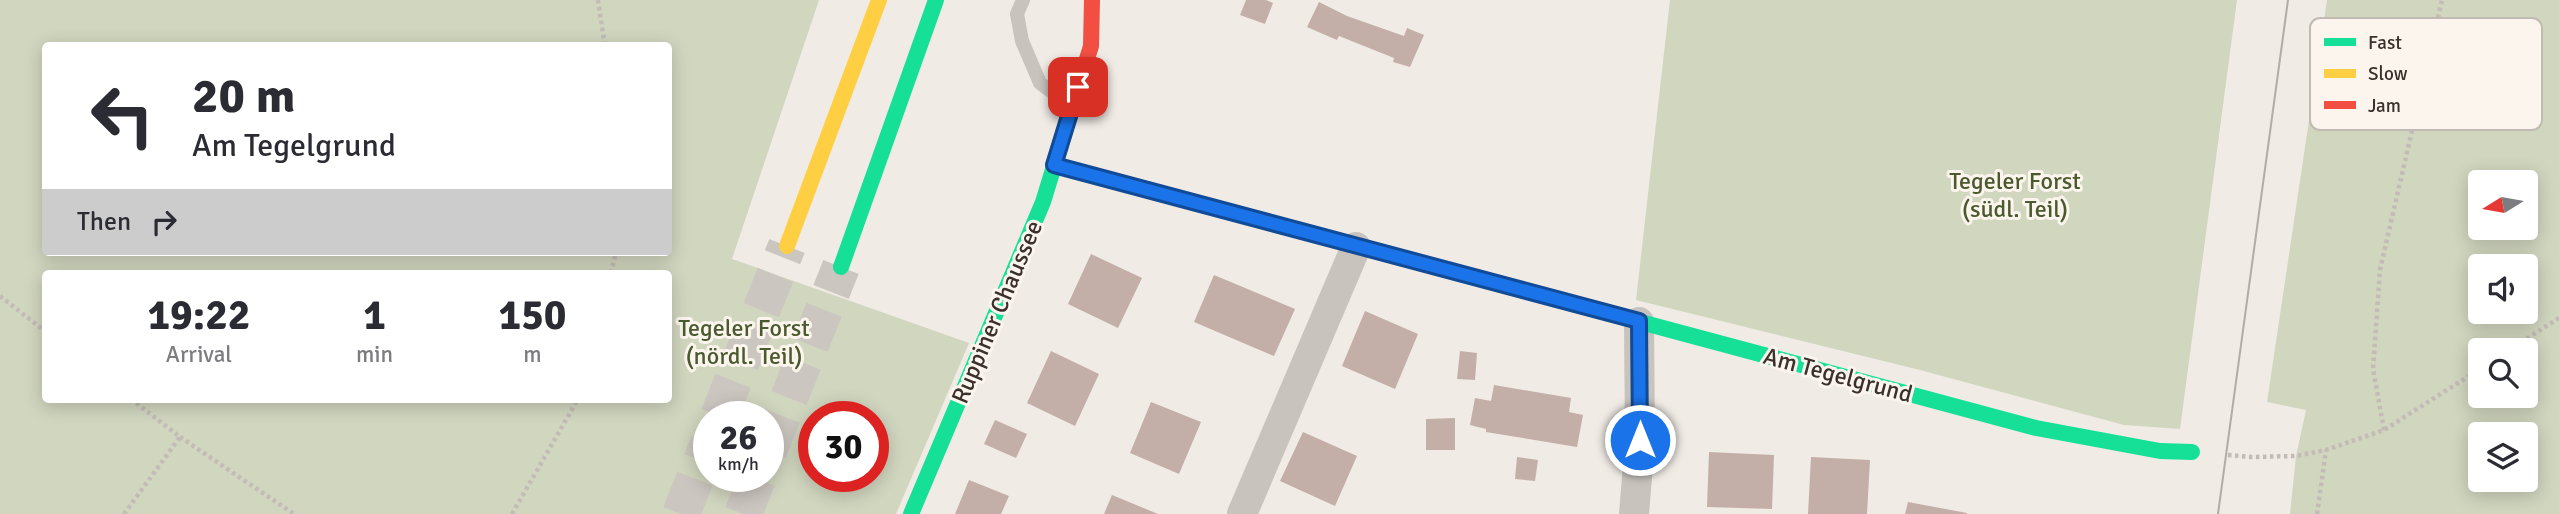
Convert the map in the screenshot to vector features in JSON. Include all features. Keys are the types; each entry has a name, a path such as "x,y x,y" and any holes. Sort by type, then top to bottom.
{"main road":[{"path":"787,246 879,0"},
{"path":"841,267 936,0"},
{"name":"Ruppiner Chaussee","path":"911,514 1043,202 1091,46 1092,0"},
{"name":"Am Tegelgrund","path":"1054,165 2036,428 2160,452 2192,452"}],"street":[{"path":"1242,514 1356,247"},
{"path":"1634,514 1640,440 1639,321"}],"lane":[{"path":"1023,0 1017,14 1022,41 1040,83 1071,107"}],"path":[{"path":"598,0 604,42"},
{"path":"2438,18 2442,0"},
{"path":"2384,430 2373,369 2380,270 2412,130"},
{"path":"0,296 42,329"},
{"path":"2528,338 2559,318"},
{"path":"2192,452 2263,457 2296,456 2326,450 2384,430 2468,377"},
{"path":"136,403 180,438 294,514"},
{"path":"512,514 576,403"},
{"path":"124,514 180,438"},
{"path":"2317,514 2326,450"}],"green space":[{"name":"Tegeler Forst (nördl. Teil)","path":"0,0 819,0 732,259 969,343 896,514 0,514"},
{"name":"Tegeler Forst (südl. Teil)","path":"1670,0 2237,0 2180,429 2124,425 1920,370 1636,300"},
{"path":"2327,0 2559,0 2559,514 2290,514 2296,456 2306,410 2267,402 2310,114 2310,130 2542,130 2542,18 2324,18"}],"building":[{"path":"1246,0 1266,0 1273,3 1265,24 1240,15"},
{"path":"1319,2 1347,16 1404,36 1407,28 1424,35 1410,67 1393,62 1394,58 1339,36 1337,40 1307,27"},
{"path":"1091,254 1142,278 1118,328 1068,304"},
{"path":"1214,275 1295,309 1274,356 1194,322"},
{"path":"1365,311 1418,334 1395,389 1342,366"},
{"path":"1051,351 1099,374 1075,426 1027,403"},
{"path":"1460,351 1477,353 1475,380 1457,379"},
{"path":"1494,385 1571,398 1569,412 1583,415 1577,447 1486,432 1486,429 1470,425 1475,398 1491,401"},
{"path":"1151,402 1201,422 1179,474 1130,453"},
{"path":"1455,418 1455,450 1426,450 1426,419"},
{"path":"995,420 1027,434 1016,458 984,444"},
{"path":"1303,432 1357,456 1335,506 1280,481"},
{"path":"1709,452 1774,455 1772,509 1707,507"},
{"path":"1517,457 1538,460 1535,481 1515,479"},
{"path":"1811,457 1870,460 1867,514 1808,514"},
{"path":"969,480 1009,496 1001,514 955,514"},
{"path":"1112,495 1158,514 1104,514"},
{"path":"1908,502 1967,513 1967,514 1905,514"}],"tunnel":[{"path":"725,401 787,246"},
{"path":"784,411 841,267"},
{"path":"681,514 693,484"},
{"path":"743,514 752,492"}],"tram line":[{"path":"2218,514 2288,0"}],"traffic: fast":[{"path":"841,267 936,0"},
{"path":"911,514 1043,202 1078,88"},
{"path":"1484,280 2036,428 2160,451 2192,452"}],"traffic: slow":[{"path":"787,246 879,0"},
{"path":"1054,165 1484,280"}],"traffic: jam":[{"path":"1078,88 1091,46 1092,0"}],"route":[{"path":"1078,87 1054,165 1639,321 1640,440"}]}
